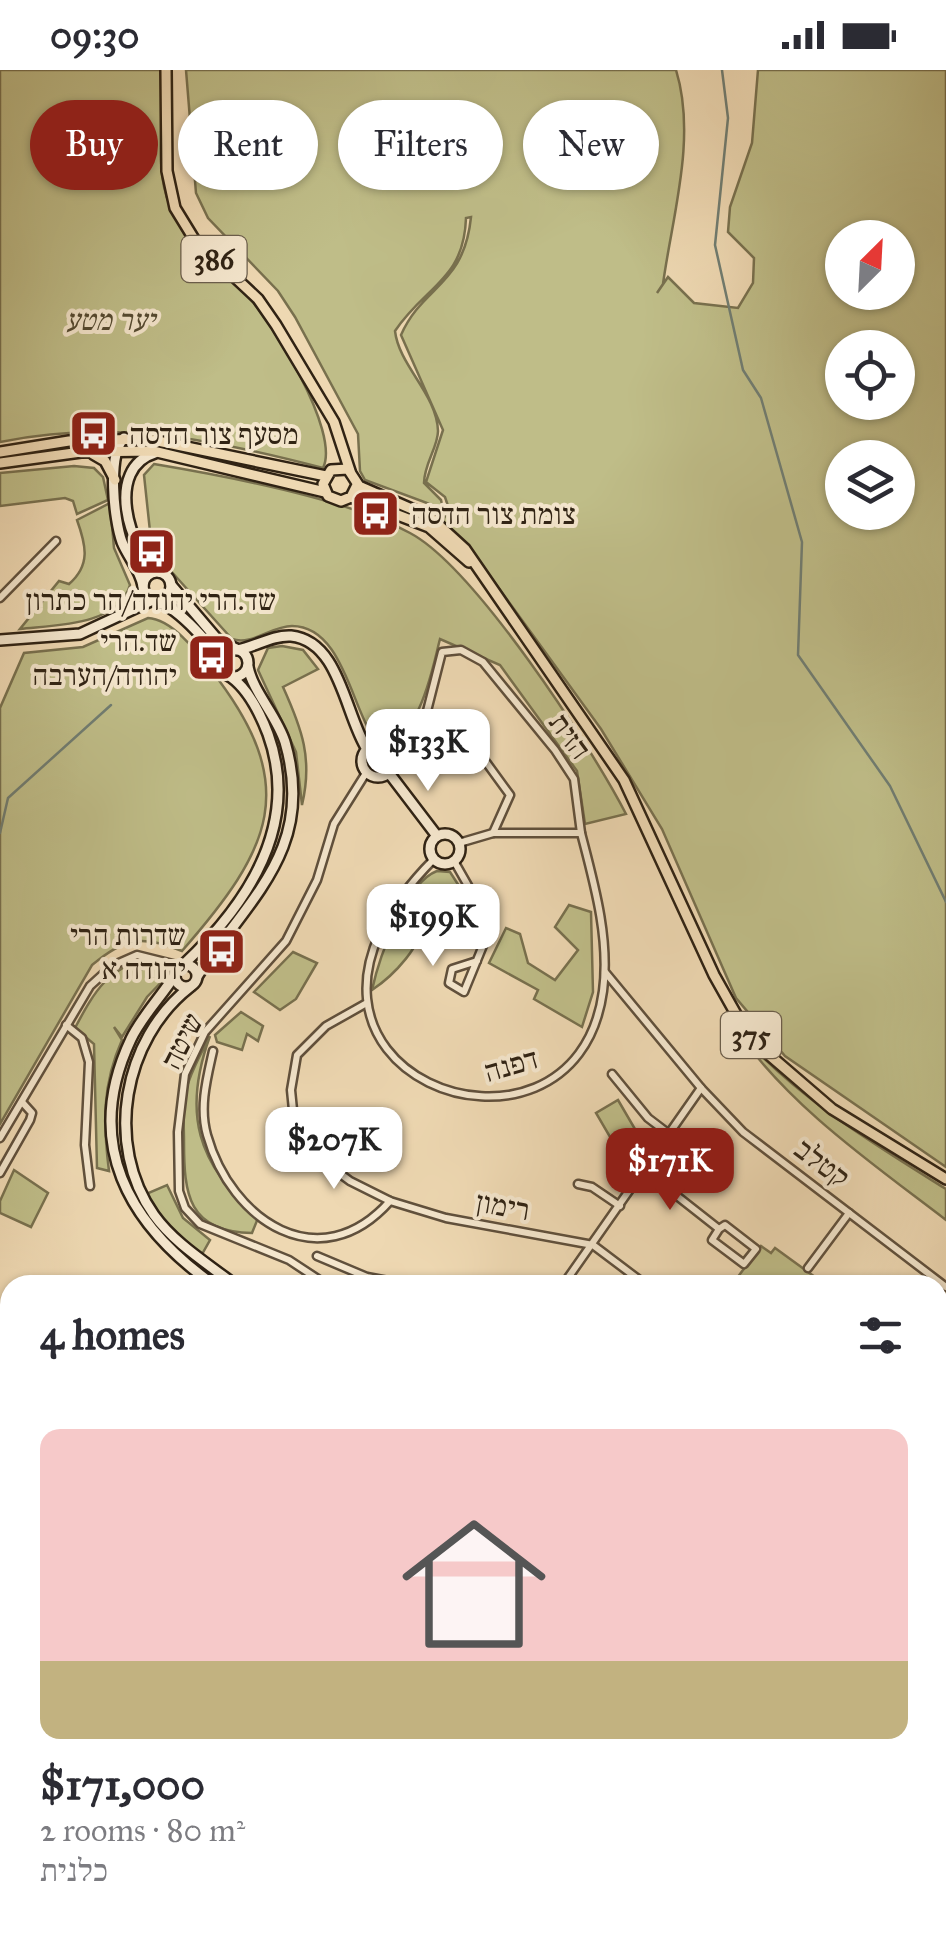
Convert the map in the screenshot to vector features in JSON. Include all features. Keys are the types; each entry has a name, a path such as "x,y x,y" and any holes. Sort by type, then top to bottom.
{"main road":[{"name":"386","path":"166,70 167,171 175,208 194,239 258,299 326,407 350,471"},
{"name":"386","path":"326,407 339,457 335,468"},
{"path":"0,452 124,438 193,445 326,476"},
{"path":"81,452 105,461 115,480"},
{"name":"375","path":"0,462 81,452 162,452 325,492 336,500 351,498 401,514 440,534 506,607"},
{"path":"325,492 326,476 335,468 350,471 357,485 351,498"},
{"name":"375","path":"357,485 420,511 448,530 506,607 624,780 714,975 748,1032 816,1097 946,1179"}],"street":[{"path":"124,438 116,450 120,534 143,588 169,606 216,656 254,705 271,743 278,780 276,824 251,885 178,970 136,1029 119,1072 112,1115 116,1160 143,1223 164,1247 201,1275"},
{"path":"162,452 138,461 127,488 136,542 217,639 236,649 248,664 288,752 292,795 283,850 263,892 190,987 154,1025 136,1062 126,1116 129,1158 142,1195 163,1226 223,1275"},
{"path":"0,598 56,541"},
{"path":"132,611 146,577 158,572"},
{"path":"0,640 80,634 169,595 171,586"},
{"path":"221,667 224,654 291,636 320,650 367,749"},
{"path":"231,676 242,674 261,643"},
{"name":"הזית","path":"391,752 426,715 442,652 462,650 483,662 567,765 577,794 580,833"},
{"path":"377,745 391,752 394,766 388,774 374,778 366,773 362,758 367,749 377,745"},
{"path":"475,747 510,795 493,832"},
{"name":"שיטה","path":"312,1275 289,1260 200,1224 184,1208 179,1190 178,1132 185,1074 205,1032 286,941 317,880 334,824 366,773"},
{"path":"388,774 438,836"},
{"path":"459,843 493,832 580,833"},
{"name":"דפנה","path":"366,1004 372,1027 389,1052 428,1084 477,1098 501,1096 547,1081 580,1052 599,1011 605,972 594,886 580,833"},
{"path":"438,836 452,836 459,843"},
{"path":"434,859 431,847 438,836"},
{"path":"459,843 454,861 491,926 464,992 450,984 452,969 476,961"},
{"path":"434,859 446,864 454,861"},
{"path":"366,1004 369,968 380,940 411,882 434,859"},
{"path":"0,1138 90,986 112,966 136,955 163,960 178,970 193,966 198,975"},
{"path":"178,970 179,985 190,987"},
{"name":"קטלב","path":"605,972 700,1088 743,1132 932,1275"},
{"name":"רימון","path":"366,1004 326,1026 297,1055 292,1112 304,1146 350,1181 390,1201 446,1218 593,1245"},
{"path":"66,1025 82,1038 89,1062 85,1145 90,1186"},
{"path":"213,1050 204,1092 206,1132 226,1184 257,1212 298,1240 323,1240 359,1229 390,1201"},
{"path":"612,1074 648,1118 669,1134"},
{"path":"570,1275 700,1088"},
{"path":"0,1172 30,1120 32,1113 22,1102"},
{"path":"644,1170 718,1229"},
{"path":"578,1184 592,1187 620,1206"},
{"path":"808,1268 849,1212"},
{"path":"724,1225 756,1249 744,1264 712,1240 718,1229 724,1225"},
{"path":"593,1245 633,1275"},
{"path":"317,1256 362,1275"}],"green space":[{"name":"יער מטע","path":"0,70 163,70 161,156 170,206 194,243 244,292 286,350 322,429 326,451 323,468 242,448 123,432 42,435 0,442"},
{"path":"186,70 676,70 682,96 683,150 663,284 657,293 668,277 694,303 738,308 753,283 754,258 728,232 730,207 752,143 758,70 946,70 946,1167 785,1056 736,998 662,829 601,729 487,572 442,522 449,509 445,497 426,482 443,430 401,335 410,318 452,271 460,258 471,217 466,218 464,239 451,269 395,331 403,356 436,418 437,437 424,483 441,500 443,509 365,480 360,471 358,434 295,317 278,291 208,218 196,190 318,190 318,100 188,100"},
{"path":"154,464 250,482 353,509 410,533 436,552 466,582 529,661 626,814 585,824 577,771 500,665 440,639 420,706 401,733 388,738 372,735 333,652 309,629 284,627 247,640 232,639 152,550 144,475"},
{"path":"74,466 94,468 103,477 108,500 77,514 73,501 65,498 0,506 0,473"},
{"path":"110,503 114,548 130,585 123,598 113,609 84,621 20,629 59,581 69,584 81,570 84,546 77,520"},
{"path":"148,618 166,624 183,638 211,670 240,711 258,749 266,783 264,816 255,848 237,881 182,951 155,942 134,942 92,965 0,1124 0,708 24,653 83,647"},
{"path":"268,648 303,650 318,669 283,687 304,744 302,805 296,752 258,670"},
{"path":"437,871 450,872 461,889 423,918 413,949 372,990 387,941 404,905 425,878"},
{"path":"569,905 591,912 593,992 582,1027 534,999 538,990 489,963 506,928 520,934 528,963 555,980 578,950 555,927"},
{"path":"293,952 317,963 296,999 280,1010 254,992"},
{"path":"154,959 135,974 154,961 171,972 147,997 122,1037 114,1027 122,1040 106,1104 109,1171 97,1168 94,1044 75,1028 105,981 126,966"},
{"path":"241,1012 263,1026 258,1041 247,1034 242,1050 217,1042 215,1035"},
{"path":"734,1027 807,1096 946,1189 946,1220 805,1108"},
{"path":"210,1036 197,1089 201,1136 221,1178 258,1218 252,1233 214,1226 194,1207 189,1193 184,1161 184,1100"},
{"path":"618,1100 642,1141 620,1154 596,1113"},
{"path":"14,1170 48,1193 31,1227 0,1213 0,1201"},
{"path":"167,1185 183,1218 210,1240 201,1256 163,1220 146,1194"},
{"path":"761,1246 771,1253 775,1248 812,1275 739,1275"}],"waterway":[{"path":"722,70 728,118 715,245 743,370 761,398 802,542 798,655 890,786 946,902"},
{"path":"0,833 8,798 111,705"}],"place":[{"name":"מסעף צור הדסה","path":"94,434"},
{"name":"צומת צור הדסה","path":"376,514"},
{"name":"שד.הרי יהודה/הר כתרון","path":"151,551"},
{"name":"שד.הרי יהודה/הערבה","path":"212,658"},
{"name":"שדרות הרי יהודה א","path":"221,952"}]}
